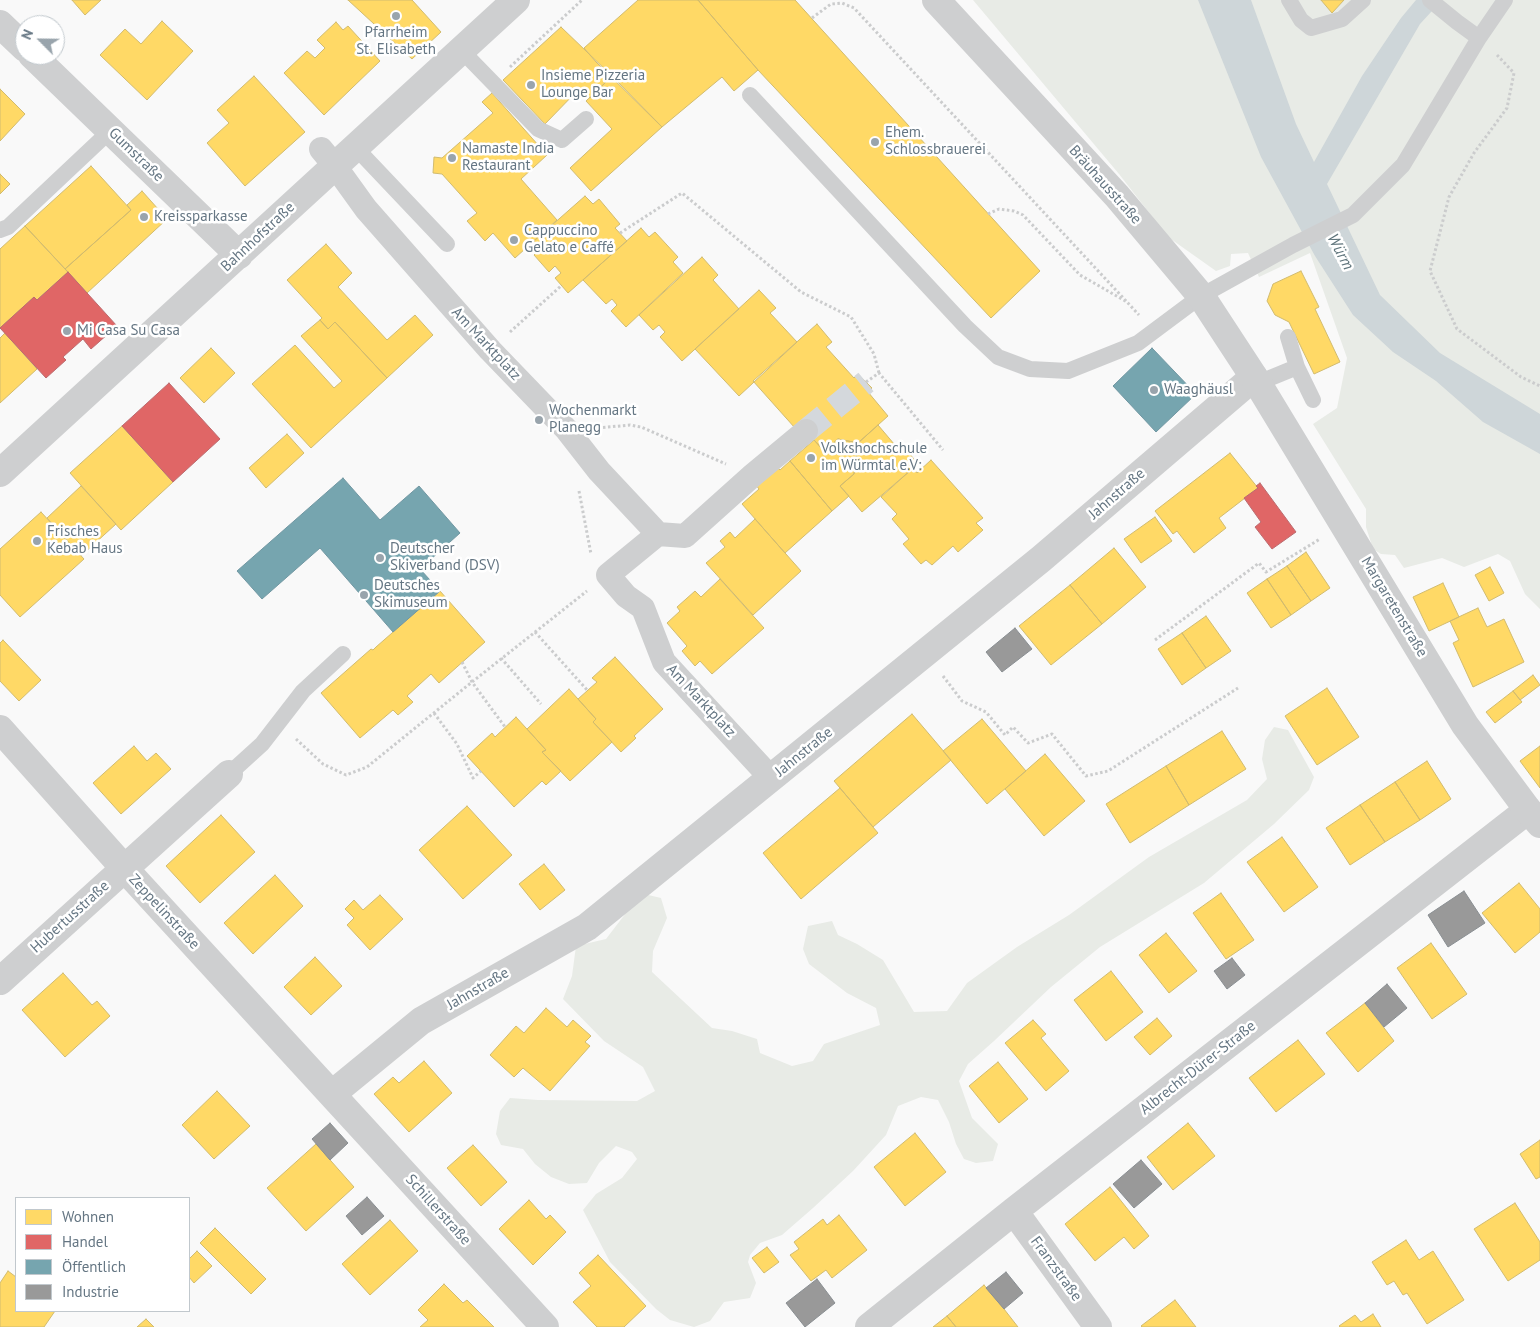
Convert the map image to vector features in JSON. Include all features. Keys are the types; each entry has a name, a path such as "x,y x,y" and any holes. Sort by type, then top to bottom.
{"street":[{"name":"Bahnhofstraße","path":"0,473 238,255 337,154 461,50 516,0"},
{"name":"Bräuhausstraße","path":"936,0 1117,196 1201,296 1256,380"},
{"path":"0,24 15,38"},
{"name":"Gumstraße","path":"43,65 238,255"},
{"name":"Am Marktplatz","path":"337,154 366,209 490,350 567,430 599,472 658,534"},
{"name":"Margaretenstraße","path":"1256,380 1465,724 1534,817"},
{"name":"Jahnstraße","path":"332,1094 421,1021 586,927 926,653 1256,380"},
{"path":"608,575 658,534 685,536 806,431"},
{"name":"Am Marktplatz","path":"608,575 626,596 643,608 664,662 772,778"},
{"name":"Zeppelinstraße","path":"0,729 124,868 332,1094"},
{"name":"Hubertusstraße","path":"0,981 229,774"},
{"name":"Albrecht-Dürer-Straße","path":"869,1327 1014,1211 1534,817"},
{"name":"Schillerstraße","path":"332,1094 545,1327"},
{"name":"Franzstraße","path":"1014,1211 1098,1327"}],"lane":[{"path":"1288,0 1301,20 1311,28 1342,19 1363,0"},
{"path":"1430,0 1479,38"},
{"path":"750,96 965,326 998,357 1030,369 1068,371 1138,343 1201,296 1293,244 1354,215 1403,164 1479,38 1505,0"},
{"path":"461,50 538,129 562,140 586,119"},
{"path":"0,230 8,227 111,130"},
{"path":"337,154 447,244"},
{"path":"1288,337 1297,367 1312,400"},
{"path":"1256,380 1297,367"},
{"path":"229,774 262,744 303,691 343,654"}],"path":[{"path":"493,82 582,0"},
{"path":"812,18 831,4 842,3 854,8 1154,330"},
{"path":"1479,38 1514,72 1507,108 1474,154 1449,197 1430,271 1457,329 1521,377 1540,386"},
{"path":"620,233 682,193 801,292 850,317 874,354 879,373 943,450"},
{"path":"988,214 999,209 1014,211 1024,215 1080,275 1127,302"},
{"path":"490,350 562,285"},
{"path":"866,382 879,373"},
{"path":"630,425 641,427 753,476"},
{"path":"279,723 324,764 346,775 367,767 501,658 608,575 591,555 578,487"},
{"path":"1155,640 1259,563 1266,572 1344,524"},
{"path":"535,632 588,691"},
{"path":"926,653 962,701 986,712 1005,735 1013,727 1028,743 1052,734 1086,776 1108,772 1238,688"},
{"path":"501,658 541,704"},
{"path":"462,662 472,682 505,727"},
{"path":"434,713 458,744 473,778 481,771"}],"shaded area":[{"path":"973,0 1540,0 1540,609 1525,594 1510,561 1498,554 1464,567 1442,558 1404,568 1395,555 1381,554 1373,549 1366,527 1366,509 1313,424 1337,408 1347,358 1310,253 1259,277 1248,253 1231,254 1230,266 1216,271 1168,237 1119,174"},
{"path":"1274,727 1288,730 1314,777 1309,790 1274,824 1204,883 1100,947 1051,987 968,1064 959,1081 972,1118 998,1144 993,1161 976,1163 964,1159 938,1100 921,1097 898,1106 886,1135 853,1171 782,1235 760,1243 750,1255 748,1262 756,1283 750,1298 724,1302 710,1321 694,1327 670,1320 656,1309 610,1262 583,1210 596,1194 622,1178 637,1159 632,1152 616,1146 599,1163 587,1183 569,1184 551,1177 535,1164 523,1149 501,1145 496,1134 500,1111 510,1098 637,1101 655,1091 643,1067 604,1041 563,999 572,976 576,946 606,939 629,909 644,894 661,898 667,918 653,951 652,972 712,1028 732,1031 757,1039 760,1053 792,1066 813,1061 824,1044 880,1025 876,1008 847,993 809,964 803,949 808,926 832,921 838,935 883,960 914,1012 947,1011 967,983 1017,947 1069,915 1149,857 1247,800 1267,779 1262,759 1265,740"}],"water":[{"name":"Würm","path":"1198,0 1251,0 1296,124 1314,162 1362,76 1401,18 1416,0 1442,0 1420,24 1327,184 1380,295 1440,353 1540,414 1540,454 1483,422 1436,381 1393,352 1353,315 1315,256 1261,157"}],"building: Wohnen":[{"path":"72,0 101,0 85,15"},
{"name":"Pfarrheim St. Elisabeth","path":"348,0 412,0 441,32 412,59"},
{"path":"638,0 698,0 758,70 734,91 722,77 662,127 584,48"},
{"name":"Ehem. Schlossbrauerei","path":"698,0 795,0 1040,271 991,318 758,70"},
{"path":"1321,0 1344,0 1332,13"},
{"path":"162,21 193,51 147,100 100,55 125,29 141,44"},
{"path":"336,22 343,30 348,26 380,61 324,115 284,73 307,51 315,58 325,48 317,40"},
{"path":"561,27 612,76 590,98 579,89 545,124 503,80"},
{"path":"254,76 305,132 245,186 207,143 229,123 217,110"},
{"path":"612,76 662,127 591,191 570,168 612,129 586,101"},
{"path":"0,89 25,114 0,141"},
{"path":"492,93 547,155 521,179 557,220 515,258 493,233 485,241 467,221 477,213 442,174 433,173 434,157 442,158 493,113 482,102"},
{"path":"91,166 131,210 65,269 25,226"},
{"path":"0,174 10,184 0,194"},
{"path":"142,191 167,219 87,293 65,269 131,210 127,205"},
{"path":"585,196 593,204 599,199 620,224 615,228 627,241 568,293 555,278 561,273 555,266 549,272 534,255 540,249 534,241"},
{"path":"25,226 68,272 37,300 34,297 0,328 0,249"},
{"path":"641,228 649,237 655,232 678,257 673,262 683,273 626,327 611,311 617,305 612,299 606,304 583,280"},
{"path":"326,244 352,273 338,287 387,340 415,315 433,335 387,378 335,322 328,329 320,320 322,318 287,280"},
{"path":"702,257 718,275 713,280 739,309 682,361 660,337 665,332 659,325 653,330 639,315"},
{"path":"1301,271 1319,307 1315,309 1340,362 1314,374 1289,322 1275,315 1267,301 1273,284"},
{"path":"759,290 776,308 770,313 797,342 739,396 695,349"},
{"path":"320,320 328,329 335,322 387,378 311,448 252,384 295,345 334,388 342,381 301,336"},
{"path":"817,324 832,342 826,347 854,378 858,374 872,388 868,392 888,416 858,443 838,439 824,451 806,431 795,428 753,381"},
{"path":"5,333 37,369 0,403 0,338"},
{"path":"211,348 235,373 204,403 180,378"},
{"path":"878,425 900,451 904,447 918,464 862,512 840,486 854,474 858,443"},
{"path":"122,426 173,482 121,530 70,473"},
{"path":"287,434 304,453 266,488 249,468"},
{"path":"838,439 858,443 854,474 840,486 849,496 832,511 790,461 814,440 824,451"},
{"path":"1230,453 1258,488 1219,518 1226,528 1194,553 1177,531 1173,534 1155,511"},
{"path":"931,460 983,518 976,523 983,530 958,552 953,546 932,565 926,560 921,564 903,544 909,539 892,519 897,514 881,497 913,468 917,473"},
{"path":"790,461 832,511 785,553 742,504 759,489 756,485 776,466 780,470"},
{"path":"81,486 116,524 81,556 47,518"},
{"path":"41,512 84,559 20,617 0,595 0,549"},
{"path":"1155,517 1172,541 1141,563 1124,539"},
{"path":"755,519 801,571 753,615 706,563 725,547 720,541 730,532 735,538"},
{"path":"1114,548 1146,587 1102,624 1070,585"},
{"path":"1306,552 1330,588 1311,601 1287,566"},
{"path":"1287,566 1311,601 1291,615 1267,579"},
{"path":"1490,567 1504,593 1489,601 1475,575"},
{"path":"720,579 764,628 712,674 700,661 695,666 682,651 687,646 667,623 680,611 677,607 695,591 701,597"},
{"path":"1267,579 1291,615 1271,628 1247,593"},
{"path":"1443,583 1459,617 1429,631 1413,597"},
{"path":"1070,585 1102,624 1051,665 1019,626"},
{"path":"440,591 485,642 439,683 431,674 407,696 413,702 398,715 393,710 360,738 321,693"},
{"path":"1478,608 1487,627 1504,619 1524,662 1473,687 1453,643 1459,640 1450,621"},
{"path":"1206,616 1231,651 1206,668 1182,633"},
{"path":"1182,633 1206,668 1182,685 1158,649"},
{"path":"3,640 41,680 19,701 0,681 0,643"},
{"path":"615,657 663,709 634,736 636,738 621,752 593,722 596,719 578,699 597,682 592,678"},
{"path":"1533,675 1540,685 1520,700 1513,691"},
{"path":"1327,688 1359,737 1317,765 1285,716"},
{"path":"569,689 596,719 593,722 612,742 570,781 542,752 546,750 527,729"},
{"path":"1513,691 1522,702 1495,723 1486,712"},
{"path":"912,714 951,760 873,827 834,781"},
{"path":"516,717 546,750 542,752 561,771 546,785 542,781 514,807 467,756 492,733 495,737"},
{"path":"982,719 1026,771 987,804 943,751"},
{"path":"1222,731 1246,769 1189,805 1166,766"},
{"path":"134,746 147,761 156,753 171,769 121,814 93,783"},
{"path":"1540,746 1540,788 1520,761"},
{"path":"1045,754 1085,801 1044,836 1005,789"},
{"path":"1427,761 1451,799 1420,820 1395,782"},
{"path":"1166,766 1189,805 1130,843 1106,804"},
{"path":"1395,782 1420,820 1385,842 1360,805"},
{"path":"840,788 878,833 801,899 763,853"},
{"path":"1360,805 1385,842 1350,865 1326,828"},
{"path":"467,806 512,855 463,899 419,850"},
{"path":"221,815 255,852 200,903 166,866"},
{"path":"1282,837 1318,887 1284,912 1247,862"},
{"path":"544,864 565,890 540,910 519,884"},
{"path":"275,875 303,906 253,954 224,923"},
{"path":"1519,883 1540,909 1540,932 1515,953 1482,913"},
{"path":"1221,893 1254,940 1226,959 1193,913"},
{"path":"380,895 403,919 370,950 347,925 354,918 345,909 354,900 363,910"},
{"path":"1166,933 1197,971 1169,993 1139,955"},
{"path":"1431,943 1467,994 1432,1019 1397,968"},
{"path":"315,957 342,986 311,1015 284,987"},
{"path":"1111,971 1143,1012 1106,1041 1074,1000"},
{"path":"63,973 92,1005 97,1001 110,1016 65,1057 22,1010"},
{"path":"1365,1003 1394,1041 1358,1072 1326,1033"},
{"path":"546,1008 567,1027 573,1020 591,1036 585,1042 590,1046 550,1091 523,1068 514,1077 490,1055 516,1026 524,1033"},
{"path":"1157,1018 1172,1036 1150,1055 1134,1037"},
{"path":"1033,1020 1046,1034 1041,1038 1069,1071 1046,1091 1005,1043"},
{"path":"1298,1040 1325,1074 1276,1112 1249,1078"},
{"path":"424,1061 452,1093 409,1132 374,1094 393,1077 399,1083"},
{"path":"998,1062 1028,1099 999,1123 969,1086"},
{"path":"217,1091 250,1126 214,1159 182,1125"},
{"path":"1188,1123 1215,1156 1173,1190 1147,1157"},
{"path":"915,1133 946,1172 905,1206 874,1167"},
{"path":"1540,1140 1540,1177 1536,1179 1520,1154"},
{"path":"316,1144 354,1187 306,1231 267,1188"},
{"path":"473,1145 507,1182 481,1206 447,1168"},
{"path":"1110,1187 1149,1236 1134,1249 1124,1237 1095,1261 1065,1224"},
{"path":"529,1200 546,1219 550,1215 566,1232 533,1265 499,1229"},
{"path":"1515,1203 1540,1242 1540,1260 1508,1281 1474,1229"},
{"path":"839,1215 867,1250 832,1278 826,1270 811,1281 790,1255 799,1249 794,1242 823,1219 827,1225"},
{"path":"390,1220 418,1251 370,1295 342,1264"},
{"path":"215,1228 266,1279 251,1294 200,1243"},
{"path":"1406,1240 1419,1260 1433,1251 1464,1300 1427,1324 1407,1293 1403,1295 1394,1281 1387,1285 1372,1262"},
{"path":"767,1247 779,1262 764,1273 752,1258"},
{"path":"197,1251 212,1266 194,1283 190,1278 190,1258"},
{"path":"598,1255 646,1306 624,1327 597,1327 573,1302 591,1286 579,1273"},
{"path":"8,1271 15,1276 15,1312 54,1312 44,1327 0,1327 0,1283"},
{"path":"444,1284 463,1303 467,1300 494,1327 420,1327 428,1320 418,1310"},
{"path":"984,1285 1018,1327 956,1327 947,1316"},
{"path":"1175,1300 1196,1327 1141,1326"},
{"path":"1373,1314 1381,1327 1339,1326 1355,1315 1361,1322"},
{"path":"947,1316 956,1327 933,1327"},
{"path":"146,1319 154,1327 137,1327"}],"building: Handel":[{"path":"68,272 117,326 91,349 83,339 63,357 66,360 46,378 0,328 34,297 37,300"},
{"path":"169,383 220,439 173,482 122,426"},
{"path":"1260,483 1296,532 1272,549 1255,527 1261,522 1244,498 1258,488 1256,486"}],"building: Öffentlich":[{"name":"Waaghäusl","path":"1152,348 1196,394 1156,432 1113,386"},
{"name":"Deutscher Skiverband (DSV)","path":"343,478 380,520 419,486 460,533 420,569 440,591 393,632 320,548 262,599 237,571"}],"building: Industrie":[{"path":"1015,628 1032,649 1002,672 986,652"},
{"path":"1464,891 1485,923 1448,947 1428,915"},
{"path":"1232,958 1245,975 1227,989 1214,971"},
{"path":"1387,984 1407,1008 1384,1027 1365,1003"},
{"path":"330,1123 348,1143 330,1160 312,1139"},
{"path":"1141,1160 1162,1184 1134,1208 1113,1184"},
{"path":"367,1197 384,1216 362,1235 346,1216"},
{"path":"1006,1272 1023,1293 1004,1309 986,1288"},
{"path":"817,1279 835,1303 805,1327 786,1303"}],"tunnel":[{"path":"806,431 866,382"}],"place":[{"name":"Pfarrheim St. Elisabeth","path":"396,16"},
{"name":"Insieme Pizzeria Lounge Bar","path":"531,85"},
{"name":"Ehem. Schlossbrauerei","path":"875,142"},
{"name":"Namaste India Restaurant","path":"452,158"},
{"name":"Kreissparkasse","path":"144,217"},
{"name":"Cappuccino Gelato e Caffé","path":"514,240"},
{"name":"Mi Casa Su Casa","path":"67,331"},
{"name":"Waaghäusl","path":"1154,390"},
{"name":"Wochenmarkt Planegg","path":"539,420"},
{"name":"Volkshochschule im Würmtal e.V:","path":"811,458"},
{"name":"Frisches Kebab Haus","path":"37,541"},
{"name":"Deutscher Skiverband (DSV)","path":"380,558"},
{"name":"Deutsches Skimuseum","path":"364,595"}]}
